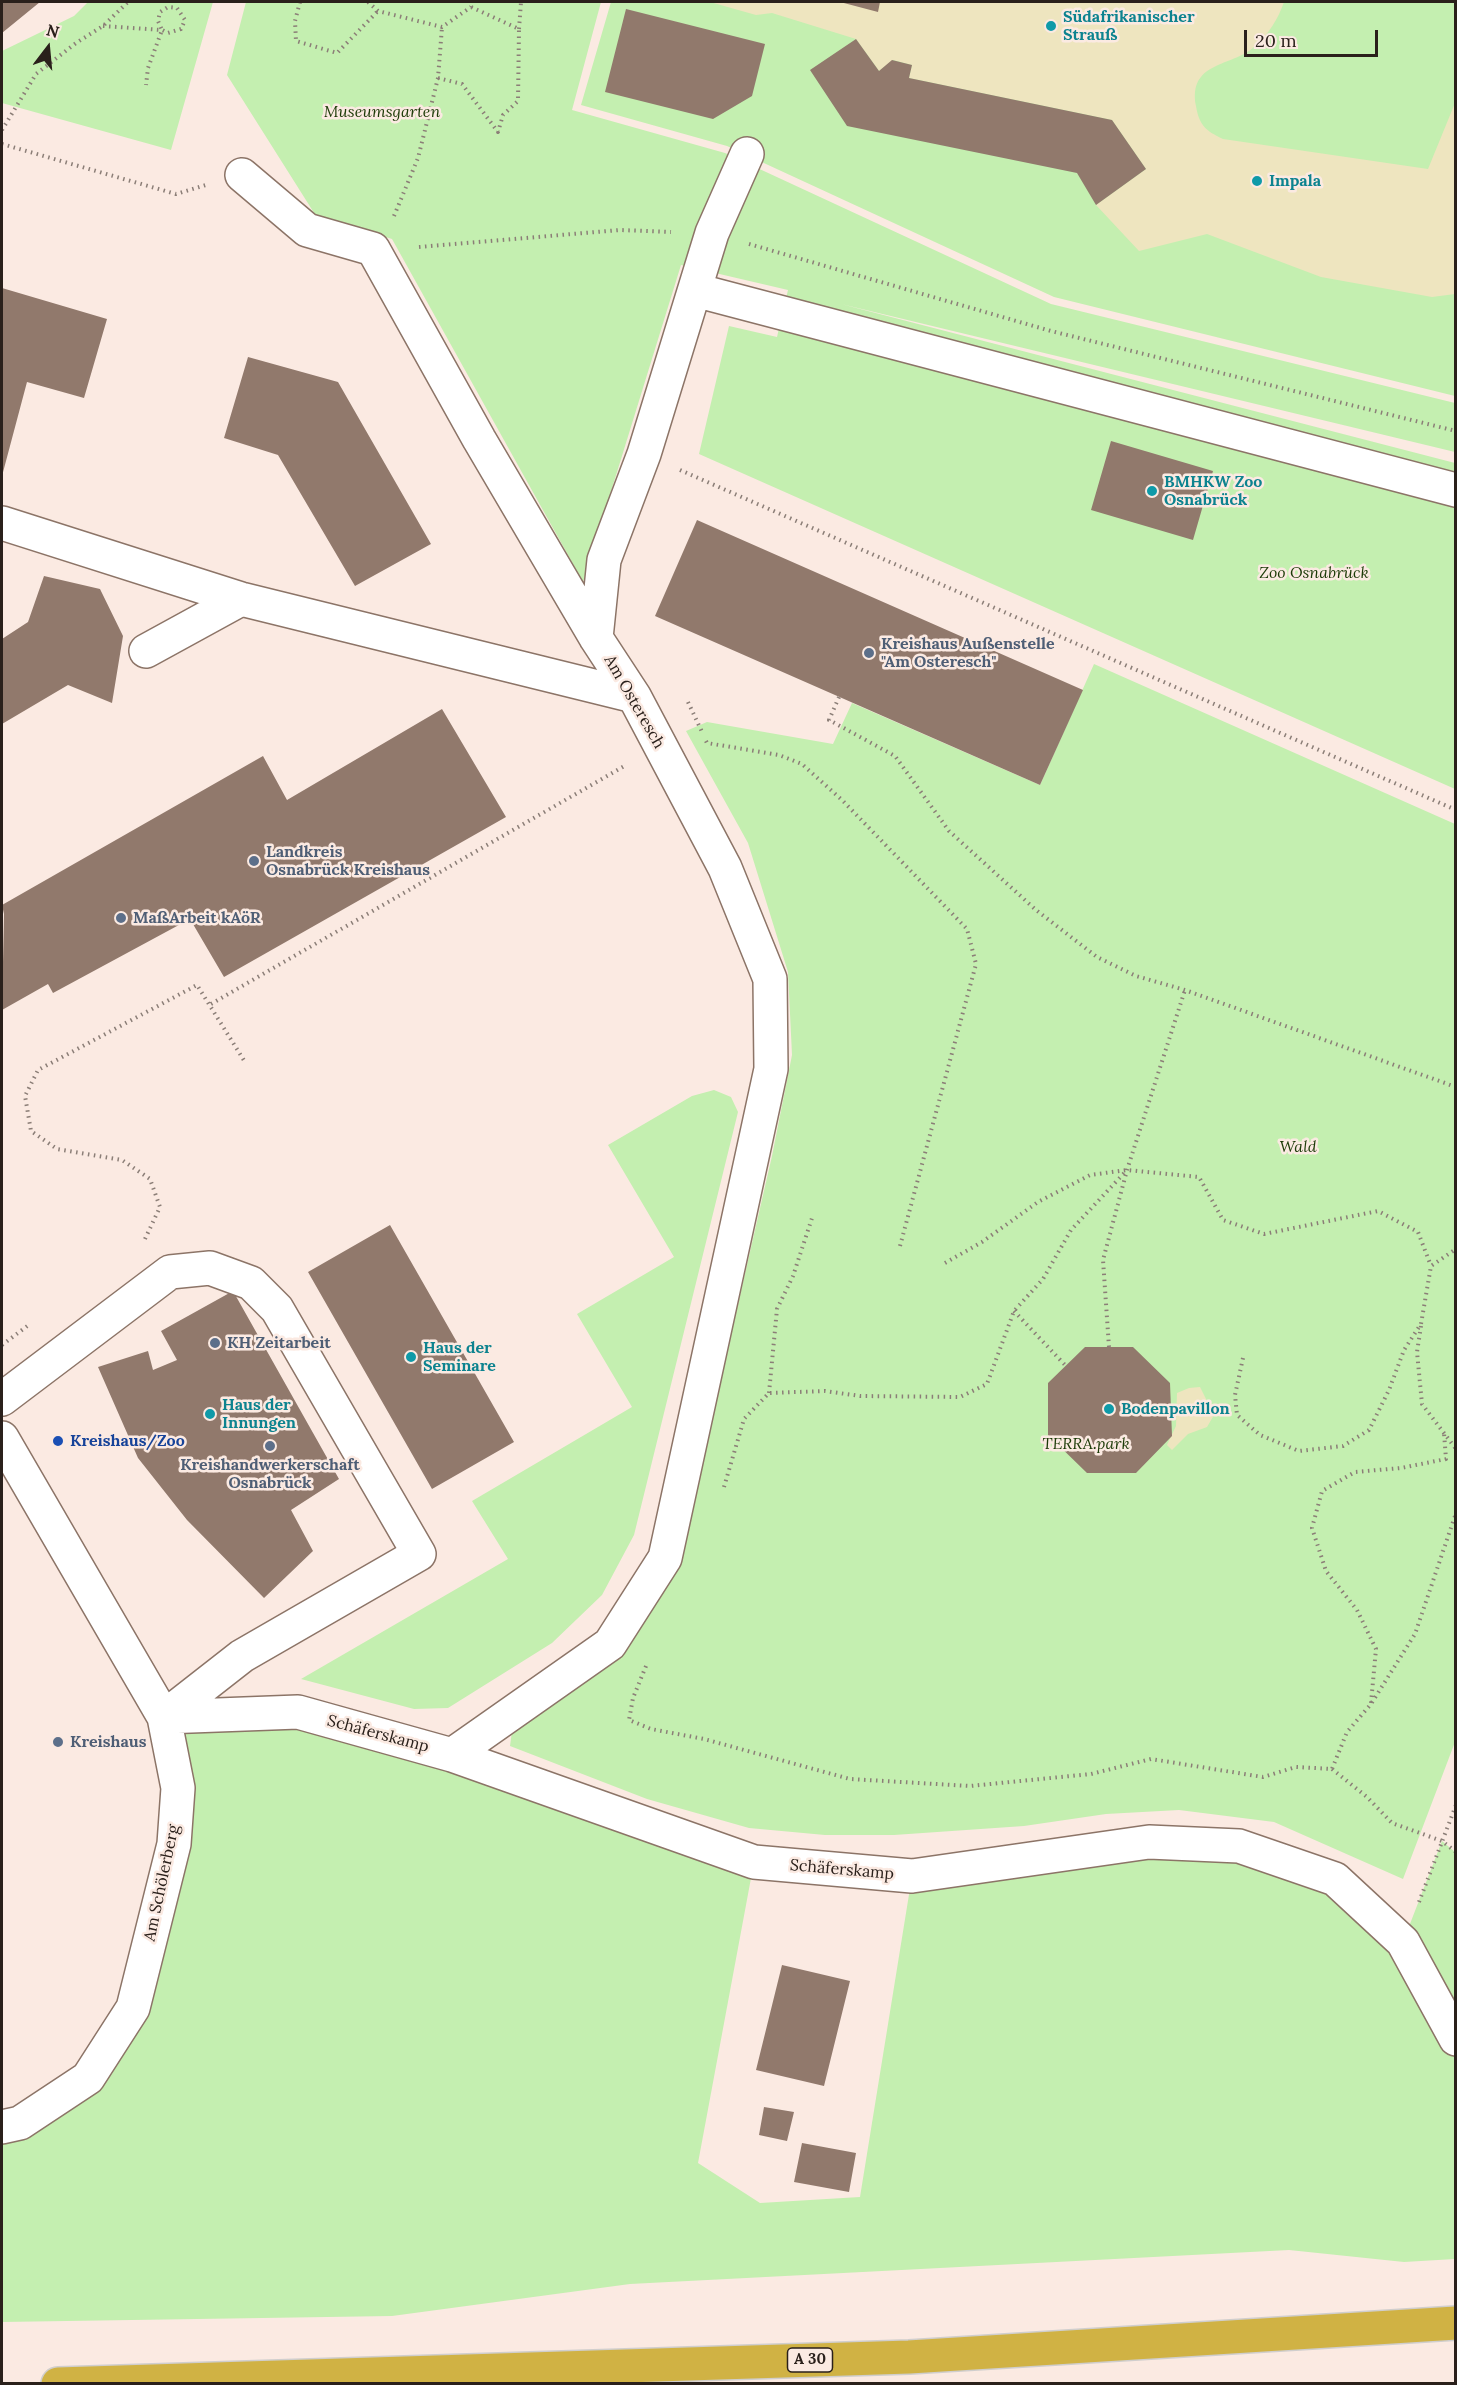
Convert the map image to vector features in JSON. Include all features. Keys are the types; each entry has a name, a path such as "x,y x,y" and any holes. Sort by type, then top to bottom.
{"highway":[{"name":"A 30","path":"58,2384 909,2357 1455,2323"}],"street":[{"path":"596,638 604,561 644,454 712,233 747,154"},
{"name":"Am Osteresch","path":"242,175 307,230 373,249 479,440 596,638 634,696 725,868 770,979 771,1069 665,1558 610,1644 452,1755"},
{"path":"695,290 1455,489"},
{"path":"2,523 240,599 634,696"},
{"path":"146,651 240,599"},
{"path":"2,1399 170,1272 210,1268 251,1282 277,1309 419,1554 242,1656 164,1717"},
{"name":"Am Schölerberg","path":"2,1438 164,1717 178,1788 174,1844 133,2008 88,2078 20,2123 2,2127"},
{"name":"Schäferskamp","path":"164,1717 298,1712 452,1755 754,1862 912,1876 1149,1842 1239,1846 1335,1879 1403,1942 1455,2039"}],"path":[{"path":"2,130 36,74 76,43 103,26 128,2"},
{"path":"103,26 162,30 168,33 182,29 184,20 173,2"},
{"path":"300,2 295,21 296,41 338,53 378,12"},
{"path":"368,2 378,12 442,27 471,7 473,2"},
{"path":"438,78 462,84 498,132 503,115 518,101 519,29 522,2"},
{"path":"146,84 148,68 162,30 158,21 160,12 168,7 177,8"},
{"path":"471,7 519,29"},
{"path":"393,219 418,158 438,78 442,27"},
{"path":"2,144 176,194 242,175"},
{"path":"644,454 1455,810"},
{"path":"839,697 829,720 895,756 949,831 1036,910 1097,957 1136,976 1185,990 1455,1087"},
{"path":"688,702 707,743 778,755 802,764 842,800 967,929 976,964 900,1246"},
{"path":"211,1004 659,746"},
{"path":"136,1246 146,1239 160,1207 150,1179 122,1160 57,1149 32,1131 25,1096 38,1070 197,984 244,1062"},
{"path":"1109,1347 1103,1260 1127,1170 1185,990"},
{"path":"769,1392 825,1390 860,1396 960,1397 987,1384 1014,1311 1042,1279 1071,1230 1127,1170"},
{"path":"945,1263 982,1242 1038,1202 1090,1175 1127,1170 1199,1177 1223,1220 1264,1234 1378,1211 1418,1232 1431,1266 1417,1352 1422,1404 1455,1449"},
{"path":"723,1490 744,1419 769,1392 777,1310 793,1276 813,1215"},
{"path":"1431,1266 1455,1249"},
{"path":"1014,1311 1065,1365"},
{"path":"2,1345 30,1323"},
{"path":"1243,1358 1235,1395 1237,1415 1260,1435 1299,1451 1343,1446 1369,1430 1389,1390 1404,1350 1421,1324"},
{"path":"1371,1704 1376,1649 1357,1610 1326,1571 1312,1528 1322,1491 1355,1472 1401,1468 1446,1459 1444,1433"},
{"path":"1332,1768 1347,1732 1371,1704 1415,1634 1455,1513"},
{"path":"650,1656 633,1698 629,1720 651,1729 704,1739 850,1779 970,1786 1091,1774 1151,1759 1263,1777 1296,1767 1332,1768 1366,1797 1392,1824 1442,1841 1455,1852"},
{"path":"1403,1942 1455,1805"}],"green space":[{"path":"88,2 213,2 171,150 2,103 2,51 74,16"},
{"path":"246,2 601,2 572,110 725,153 1051,304 1455,403 1455,452 841,304 1455,463 1455,789 699,454 729,326 777,337 788,290 681,265 583,582 392,239 316,216 227,75"},
{"path":"611,2 1455,2 1455,396 1054,297 727,146 581,105"},
{"name":"TERRA.park","path":"1094,664 1455,824 1455,1742 1403,1879 1274,1822 1179,1810 1106,1814 1024,1826 894,1835 825,1835 749,1828 647,1799 510,1746 513,1724 625,1637 703,1411 724,1365 772,1156 792,1055 788,972 748,843 686,731 707,722 833,744 852,703 1040,785"},
{"path":"714,1090 731,1097 738,1112 634,1535 602,1595 552,1643 448,1708 414,1709 301,1679 508,1559 472,1501 632,1407 577,1314 674,1257 608,1145 692,1096"},
{"path":"298,1712 754,1862 698,2163 760,2203 860,2197 912,1876 1149,1842 1335,1879 1403,1942 1442,1841 1455,1852 1455,2259 1404,2262 1289,2250 630,2284 392,2316 2,2322 2,2127 88,2078 133,2008 174,1844 164,1717"}],"sand":[{"path":"710,2 1284,2 1272,26 1254,47 1214,67 1199,81 1195,91 1201,123 1223,139 1428,169 1455,103 1455,294 1432,297 1321,277 1207,234 1139,251 1096,205 1146,169 1112,120 909,78 912,65 893,60 879,71 856,39 772,13 756,15"},
{"path":"1200,1387 1214,1415 1207,1427 1188,1434 1172,1450 1167,1445 1176,1426 1177,1393 1189,1388"}],"building":[{"path":"2,2 40,2 2,33"},
{"path":"840,2 880,2 878,12"},
{"path":"626,9 765,44 752,96 713,119 605,92"},
{"path":"856,39 879,71 892,60 912,65 909,78 1112,120 1146,169 1096,205 1077,173 847,126 810,70"},
{"path":"2,288 107,319 84,398 27,382 2,476"},
{"path":"248,357 338,382 431,544 355,586 278,455 224,438"},
{"name":"BMHKW Zoo Osnabrück","path":"1111,441 1213,471 1193,540 1091,510"},
{"name":"Kreishaus Außenstelle \"Am Osteresch\"","path":"697,520 1083,690 1040,785 655,616"},
{"path":"44,576 100,589 123,636 112,703 68,685 2,724 2,639 28,622"},
{"name":"Landkreis Osnabrück Kreishaus","path":"442,709 506,817 224,977 190,919 53,993 48,984 2,1010 4,914 2,905 263,756 287,800"},
{"name":"Haus der Seminare","path":"390,1225 514,1442 432,1489 308,1272"},
{"name":"Haus der Innungen","path":"233,1291 339,1479 291,1510 313,1551 264,1598 187,1520 138,1458 98,1367 148,1351 153,1370 177,1360 161,1331"},
{"name":"Bodenpavillon","path":"1085,1347 1133,1347 1170,1383 1172,1436 1136,1473 1087,1473 1048,1435 1048,1383"},
{"path":"782,1965 850,1981 824,2086 756,2070"},
{"path":"764,2107 794,2112 787,2141 759,2135"},
{"path":"802,2143 856,2153 849,2192 794,2182"}],"place":[{"name":"Südafrikanischer Strauß","path":"1051,26"},
{"name":"Impala","path":"1257,181"},
{"name":"BMHKW Zoo Osnabrück","path":"1152,491"},
{"name":"Kreishaus Außenstelle \"Am Osteresch\"","path":"869,653"},
{"name":"Landkreis Osnabrück Kreishaus","path":"254,861"},
{"name":"MaßArbeit kAöR","path":"121,918"},
{"name":"KH Zeitarbeit","path":"215,1343"},
{"name":"Haus der Seminare","path":"411,1357"},
{"name":"Bodenpavillon","path":"1109,1409"},
{"name":"Haus der Innungen","path":"210,1414"},
{"name":"Kreishaus/Zoo","path":"58,1441"},
{"name":"Kreishandwerkerschaft Osnabrück","path":"270,1446"},
{"name":"Kreishaus","path":"58,1742"}],"park label":[{"name":"Museumsgarten","path":"382,112"},
{"name":"Zoo Osnabrück","path":"1314,573"},
{"name":"Wald","path":"1298,1147"}]}
